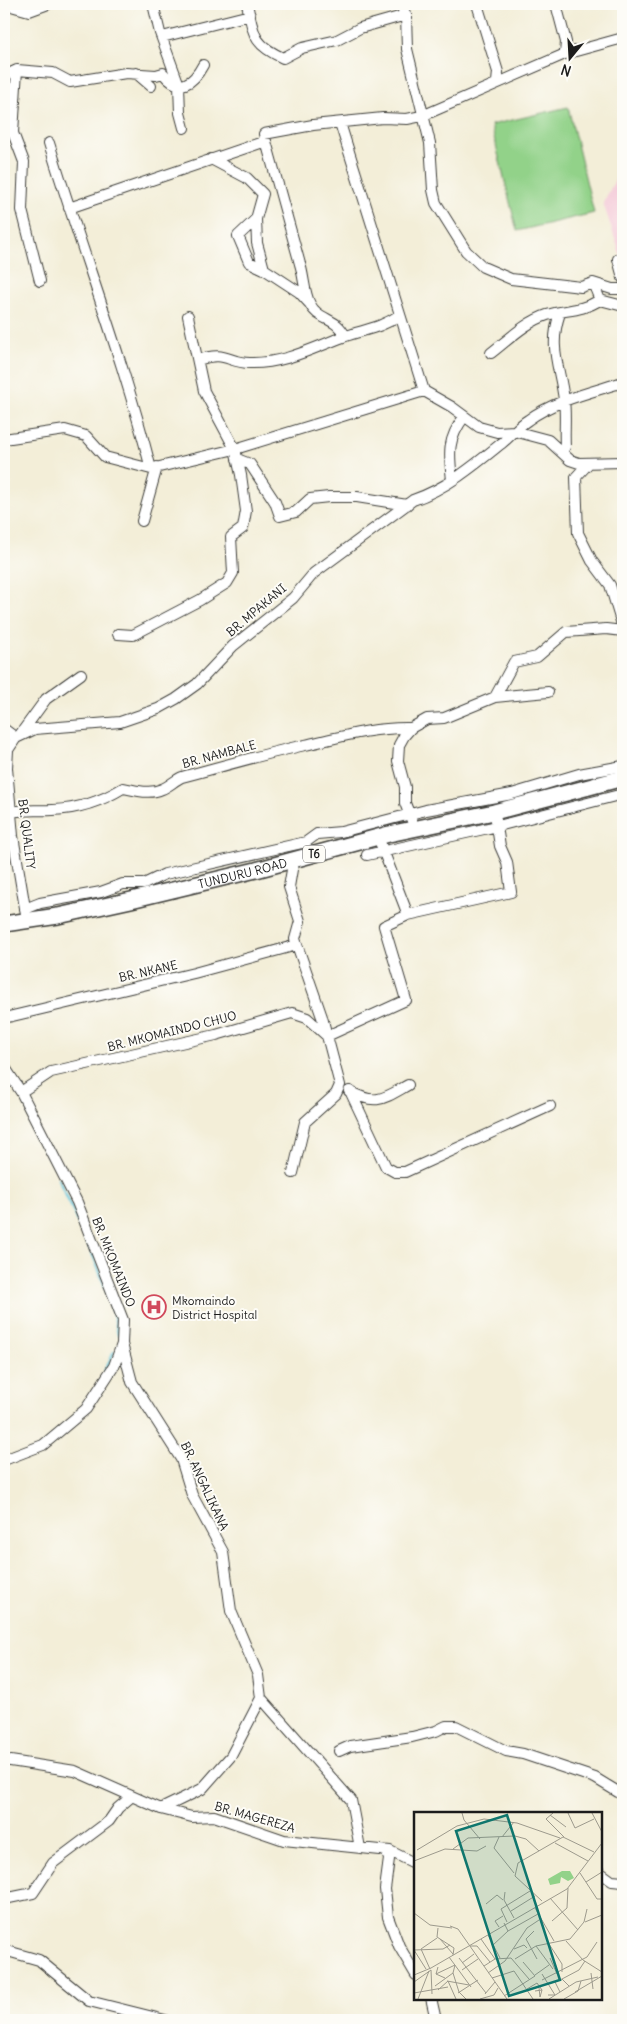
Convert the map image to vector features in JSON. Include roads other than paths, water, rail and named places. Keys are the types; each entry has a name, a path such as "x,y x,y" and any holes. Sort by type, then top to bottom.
{"highway":[{"name":"TUNDURU ROAD","path":"4,924 26,915 130,900 256,870 294,858 381,844 413,822 496,819 623,778"}],"street":[{"path":"4,4 26,7 29,11 48,4"},
{"path":"153,4 178,85 180,113 184,128"},
{"path":"247,4 257,41 264,50 283,58 302,48 337,40 360,28 406,14"},
{"path":"400,4 406,14 406,49 430,143 433,190 436,203 453,232 483,268 511,278 581,287 593,283 612,289 623,289"},
{"path":"477,4 497,69 497,82"},
{"path":"556,4 566,42 566,54"},
{"path":"162,37 250,15"},
{"path":"309,303 304,277 264,134 340,122 383,118 407,119 422,116 497,82 566,54 623,38"},
{"path":"4,76 17,70 53,73 70,82 136,73 156,75 164,73 168,79 178,85 185,85 195,79 203,65"},
{"path":"497,69 523,71"},
{"path":"17,70 13,133 24,162 22,210 40,281"},
{"path":"136,73 151,86"},
{"path":"340,122 424,391 452,407 479,427 497,432 514,431 548,440 570,460 576,477 578,533 592,561 610,585 623,630 606,629 566,632 537,657 514,662 495,697"},
{"path":"69,208 266,141"},
{"path":"49,143 154,468 142,521"},
{"path":"211,159 247,178 263,194 256,219 257,243 264,269"},
{"path":"256,219 238,236 249,262 264,269 299,292 314,312 333,320 346,336"},
{"path":"618,259 623,278"},
{"path":"593,283 600,300"},
{"path":"491,353 534,320 591,305 600,300 623,306"},
{"path":"560,313 554,331 556,358 564,402 565,447 562,451"},
{"path":"198,360 214,354 249,364 284,360 346,336 384,326 400,315"},
{"path":"118,634 133,635 227,583 233,574 232,537 243,528 246,512 236,454 204,391 188,316"},
{"name":"BR. MPAKANI","path":"16,738 34,729 120,722 149,712 176,699 197,684 233,646 293,598 314,573 407,505 452,480 503,442 528,419 564,402 623,382"},
{"path":"4,439 65,430 86,436 106,457 154,468 236,454 424,391"},
{"path":"452,480 449,451 453,431 464,417"},
{"path":"236,454 250,464 275,502 280,516 296,512 310,499 329,497 357,497 407,505"},
{"path":"570,460 588,464 623,462"},
{"path":"576,477 588,464"},
{"name":"BR. QUALITY","path":"26,915 11,812 7,768 8,750 46,699 82,674"},
{"path":"413,822 405,803 405,787 398,761 399,745 411,728 427,719 444,718 495,697 548,692"},
{"name":"BR. NAMBALE","path":"11,812 22,809 54,810 90,804 106,798 123,788 148,792 164,789 170,782 182,777 275,751 358,732 388,727 411,728"},
{"path":"4,729 16,738"},
{"path":"26,915 40,903 101,892 123,884 144,884 165,874 306,842 317,834 331,834 413,822 579,774 623,766"},
{"path":"367,855 381,844 623,794"},
{"path":"326,1036 406,1000 384,926 408,915 511,892 507,862 500,846 496,819"},
{"path":"381,844 408,915"},
{"path":"293,1172 305,1122 336,1094 340,1085 295,938 300,921 289,887 294,858"},
{"name":"BR. NKANE","path":"4,1018 194,973 297,945"},
{"name":"BR. MKOMAINDO CHUO","path":"21,1092 51,1072 216,1035 292,1013 308,1018 326,1036"},
{"name":"BR. MKOMAINDO","path":"4,1066 21,1092 77,1202 123,1320 122,1344 114,1366 86,1410 43,1445 4,1460"},
{"path":"340,1085 364,1099 380,1101 408,1085"},
{"path":"350,1091 386,1167 395,1172 405,1172 550,1106"},
{"name":"BR. ANGALIKANA","path":"122,1344 132,1382 181,1459 192,1495 223,1552 231,1611 258,1674 261,1698"},
{"path":"161,1809 202,1789 231,1756 261,1698 351,1800 360,1848"},
{"path":"339,1752 350,1746 412,1737 436,1731 446,1726 456,1726 506,1751 523,1754 595,1778 623,1794"},
{"name":"BR. MAGEREZA","path":"4,1760 75,1771 161,1809 192,1817 214,1816 284,1840 386,1851 414,1863"},
{"path":"4,1899 33,1893 53,1863 109,1821 118,1808 131,1797"},
{"path":"386,1851 389,1859 385,1889 388,1917 399,1946 414,1972"},
{"path":"602,1874 612,1881 623,1882"},
{"path":"4,1950 39,1960 89,2001 165,2020"},
{"path":"431,1999 436,2020"}],"waterway":[{"path":"58,1178 108,1294 118,1334"},
{"path":"105,1370 114,1352"}],"place":[{"name":"Mkomaindo District Hospital","path":"154,1307"}]}
